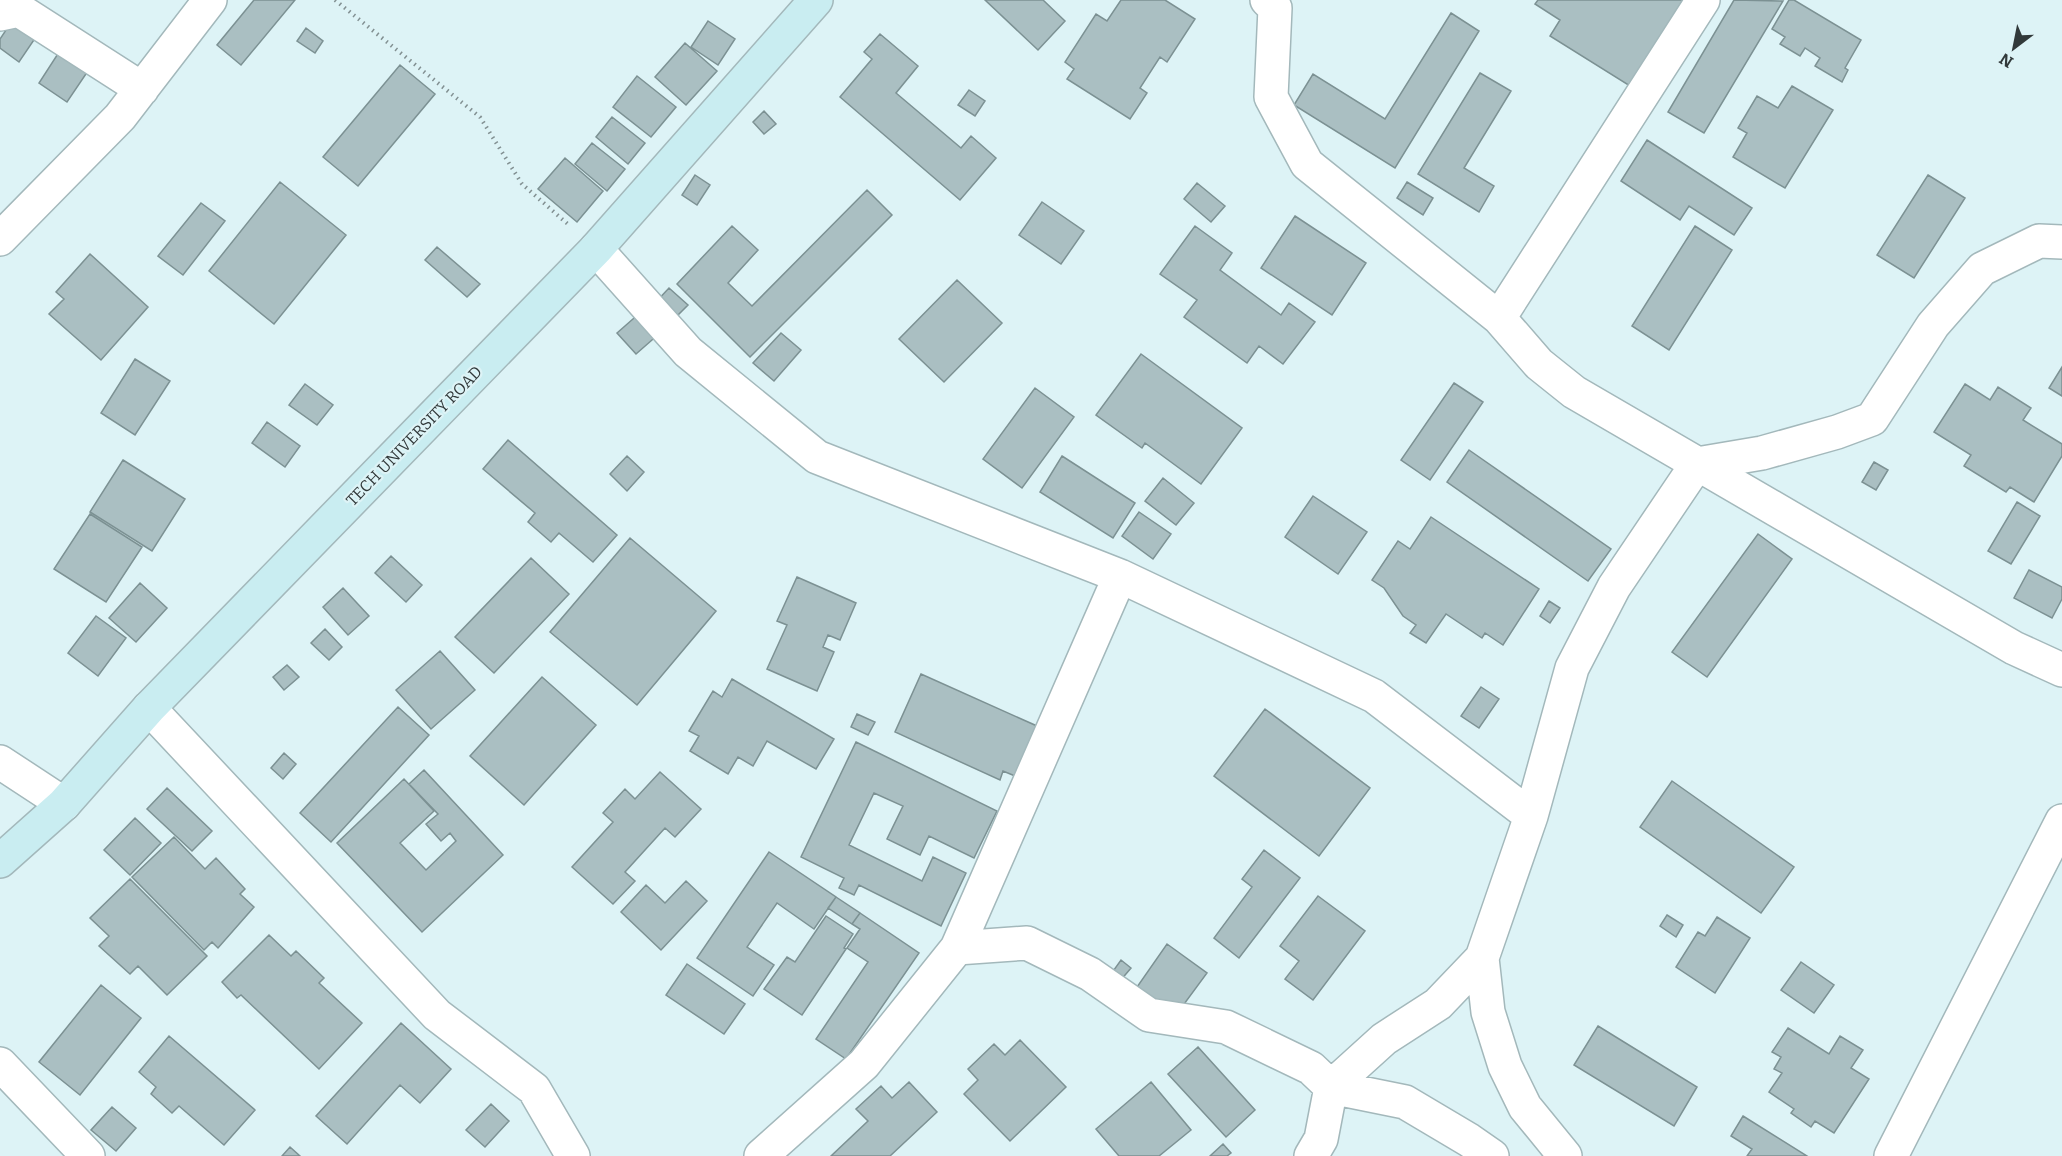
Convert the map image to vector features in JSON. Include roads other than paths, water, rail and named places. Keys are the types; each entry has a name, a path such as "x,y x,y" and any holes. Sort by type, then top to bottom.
{"street":[{"path":"0,239 120,117 210,0"},
{"name":"TECH UNIVERSITY ROAD","path":"0,861 64,804 149,708 596,249 816,0"},
{"path":"1267,0 1275,8 1271,97 1307,164 1499,318 1539,364 1574,392 1697,464 2014,648 2062,670"},
{"path":"1499,318 1703,0"},
{"path":"0,14 19,10 141,89"},
{"path":"1311,1156 1321,1139 1331,1088 1384,1039 1438,1004 1482,958 1531,816 1572,668 1614,587 1697,464 1762,453 1837,432 1872,419 1933,325 1982,269 2039,240 2062,242"},
{"path":"596,249 688,352 817,457 1120,576 1374,696 1531,816"},
{"path":"761,1156 864,1064 957,948 1120,576"},
{"path":"149,708 437,1015 534,1089 573,1156"},
{"path":"0,762 64,804"},
{"path":"1891,1156 2062,821"},
{"path":"957,948 1027,944 1090,974 1149,1015 1226,1027 1311,1068 1331,1088 1405,1102 1469,1140 1491,1156"},
{"path":"1482,958 1488,1012 1505,1066 1525,1107 1565,1156"},
{"path":"0,1064 88,1156"}]}
